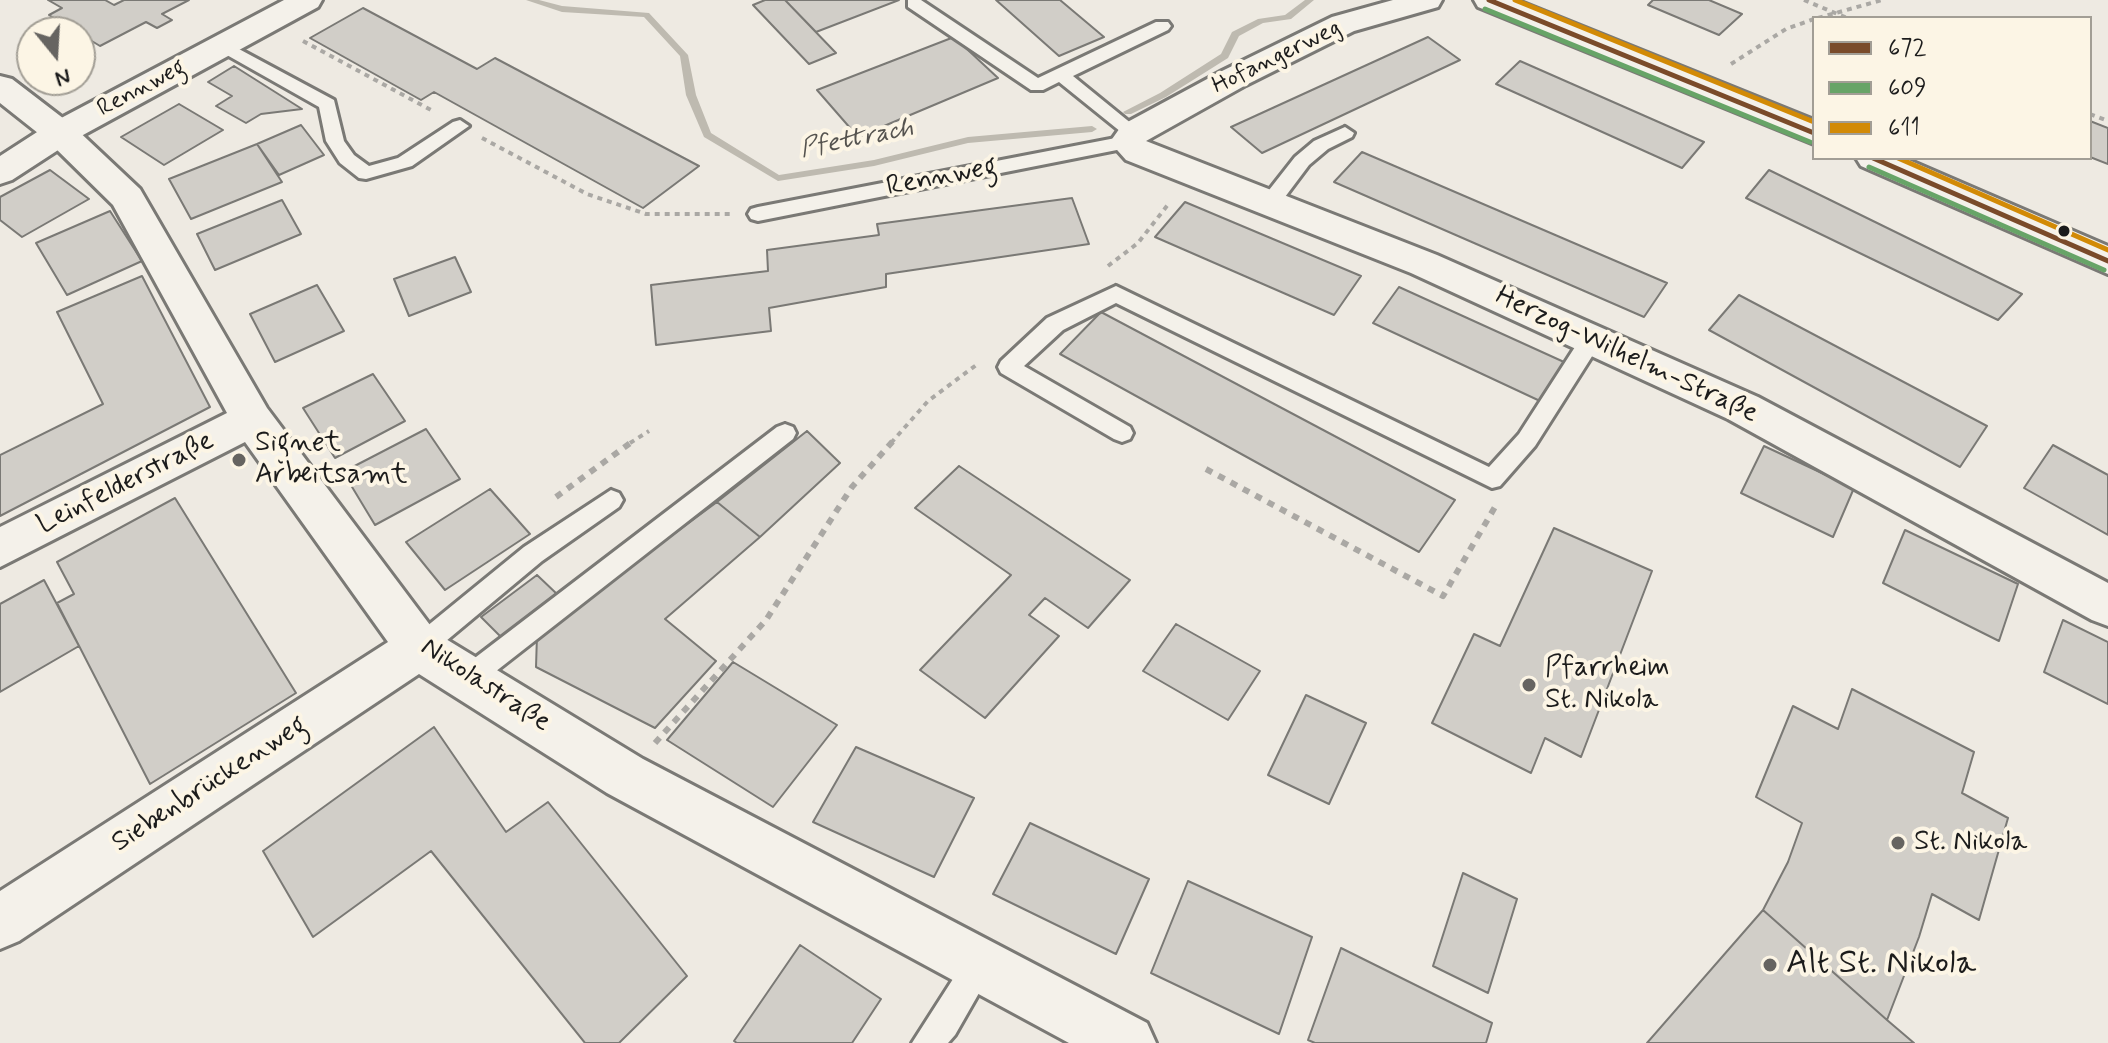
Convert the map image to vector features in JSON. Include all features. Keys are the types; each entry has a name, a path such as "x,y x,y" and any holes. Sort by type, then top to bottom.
{"street":[{"name":"Rennweg","path":"0,172 60,133 307,0"},
{"name":"Hofangerweg","path":"1130,138 1234,78 1343,24 1427,0"},
{"path":"1489,0 1812,132"},
{"name":"Nikolastraße","path":"0,86 60,133 127,198 252,419 419,648 625,776 1127,1043"},
{"name":"Herzog-Wilhelm-Straße","path":"1130,138 1138,152 1424,264 1743,408 2108,606"},
{"path":"1878,160 2108,261"},
{"name":"Leinfelderstraße","path":"0,548 252,419"},
{"name":"Siebenbrückenweg","path":"0,922 419,648"}],"lane":[{"path":"914,3 1037,86 1162,26"},
{"path":"224,46 328,104 335,141 347,159 366,173 405,162 460,126"},
{"path":"1061,75 1130,138"},
{"path":"1269,204 1302,161 1321,145 1345,133"},
{"name":"Rennweg","path":"758,214 1130,138"},
{"path":"1122,433 1009,367 1055,324 1116,294 1492,479 1527,440 1592,339"},
{"path":"468,678 785,433"},
{"path":"419,648 533,554 611,500"},
{"path":"928,1043 944,1024 980,965"}],"path":[{"path":"1804,0 1841,16"},
{"path":"1824,16 1882,0"},
{"path":"1700,84 1786,29 1812,20"},
{"path":"265,24 292,35 587,194 646,214 758,214"},
{"path":"1104,269 1138,243 1193,173"},
{"path":"625,776 766,620 852,487 928,401 987,357"},
{"path":"1206,469 1443,596 1498,503 1492,479"}],"building":[{"path":"48,0 105,0 114,5 124,0 189,0 162,14 172,20 157,28 146,22 100,46 96,44 96,16 49,15 62,8"},
{"path":"765,0 785,0 836,53 809,64 753,5"},
{"path":"785,0 899,0 816,32"},
{"path":"996,0 1060,0 1104,37 1059,56"},
{"path":"1653,0 1709,0 1742,14 1719,35 1648,5"},
{"path":"363,8 477,69 495,58 699,166 643,208 434,92 421,100 310,38"},
{"path":"954,37 998,78 858,137 817,90"},
{"path":"1428,37 1460,60 1262,153 1231,127"},
{"path":"1520,61 1704,142 1682,168 1496,84"},
{"path":"234,66 302,109 261,114 246,123 216,106 232,96 208,82"},
{"path":"179,104 223,130 164,165 121,137"},
{"path":"2092,122 2108,128 2108,164 2092,158"},
{"path":"301,125 324,155 279,175 257,144"},
{"path":"257,144 282,182 191,219 169,179"},
{"path":"1362,152 1667,283 1644,317 1334,182"},
{"path":"50,170 89,199 22,237 0,220 0,197"},
{"path":"1769,170 2022,294 1998,320 1746,198"},
{"path":"1072,198 1089,244 886,274 886,287 769,308 771,331 656,345 651,285 768,271 767,250 879,235 877,224"},
{"path":"282,200 301,234 215,270 197,234"},
{"path":"1185,202 1361,276 1334,315 1155,237"},
{"path":"110,211 142,261 67,295 36,243"},
{"path":"455,257 471,292 409,316 394,279"},
{"path":"142,276 210,407 0,516 0,455 103,404 57,312"},
{"path":"317,285 344,331 275,362 250,314"},
{"path":"1399,287 1564,362 1540,401 1373,323"},
{"path":"1739,295 1987,426 1960,467 1709,330"},
{"path":"1101,312 1455,500 1419,552 1060,354"},
{"path":"373,374 405,421 335,458 303,408"},
{"path":"426,429 460,479 375,525 343,472"},
{"path":"807,431 840,463 760,537 717,502"},
{"path":"2053,445 2108,475 2108,535 2024,488"},
{"path":"1764,446 1854,488 1833,537 1741,493"},
{"path":"959,466 1130,580 1088,628 1045,598 1029,615 1059,636 985,718 920,670 1011,575 915,508"},
{"path":"490,489 530,534 445,590 406,542"},
{"path":"175,498 296,693 150,784 57,603 74,594 57,562"},
{"path":"717,502 760,537 665,619 716,661 655,728 536,667 537,635"},
{"name":"Pfarrheim St. Nikola","path":"1554,528 1652,571 1581,757 1545,738 1531,773 1432,723 1474,634 1500,646"},
{"path":"1905,530 2018,584 1999,641 1883,583"},
{"path":"537,575 558,595 502,638 481,617"},
{"path":"44,580 79,646 0,692 0,604"},
{"path":"2063,620 2108,642 2108,704 2044,672"},
{"path":"1176,624 1260,671 1228,720 1143,671"},
{"path":"733,662 837,725 773,807 667,740"},
{"name":"St. Nikola","path":"1852,689 1974,752 1962,793 2008,818 1979,920 1932,894 1887,1020 1763,910 1788,862 1802,823 1756,797 1793,706 1838,729"},
{"path":"1306,695 1366,723 1329,804 1268,775"},
{"path":"434,727 506,832 548,802 687,976 619,1043 585,1043 431,851 313,937 263,851"},
{"path":"856,747 974,798 934,877 813,822"},
{"path":"1030,823 1149,879 1116,954 993,894"},
{"path":"1463,873 1517,899 1488,993 1433,966"},
{"path":"1188,881 1312,937 1279,1034 1151,973"},
{"name":"Alt St. Nikola","path":"1763,910 1887,1020 1914,1043 1647,1043"},
{"path":"800,945 881,999 852,1043 737,1043 734,1041"},
{"path":"1341,948 1492,1023 1486,1043 1315,1043 1308,1040"}],"waterway":[{"name":"Pfettrach","path":"530,0 562,9 646,15 684,55 691,95 707,135 778,178 874,163 968,140 1092,129"},
{"name":"Pfettrach","path":"1128,112 1163,95 1225,56 1235,34 1261,21 1288,17 1310,0"}],"transit line":[{"name":"672","path":"1489,0 1812,132"},
{"name":"611","path":"1515,0 1812,121"},
{"name":"609","path":"1485,9 1810,142"},
{"name":"672","path":"1878,160 2108,261"},
{"name":"611","path":"1903,160 2108,250"},
{"name":"609","path":"1869,167 2104,270"}],"place":[{"name":"Signet Arbeitsamt","path":"239,460"},
{"name":"Pfarrheim St. Nikola","path":"1529,685"},
{"name":"St. Nikola","path":"1898,843"},
{"name":"Alt St. Nikola","path":"1770,965"}]}
